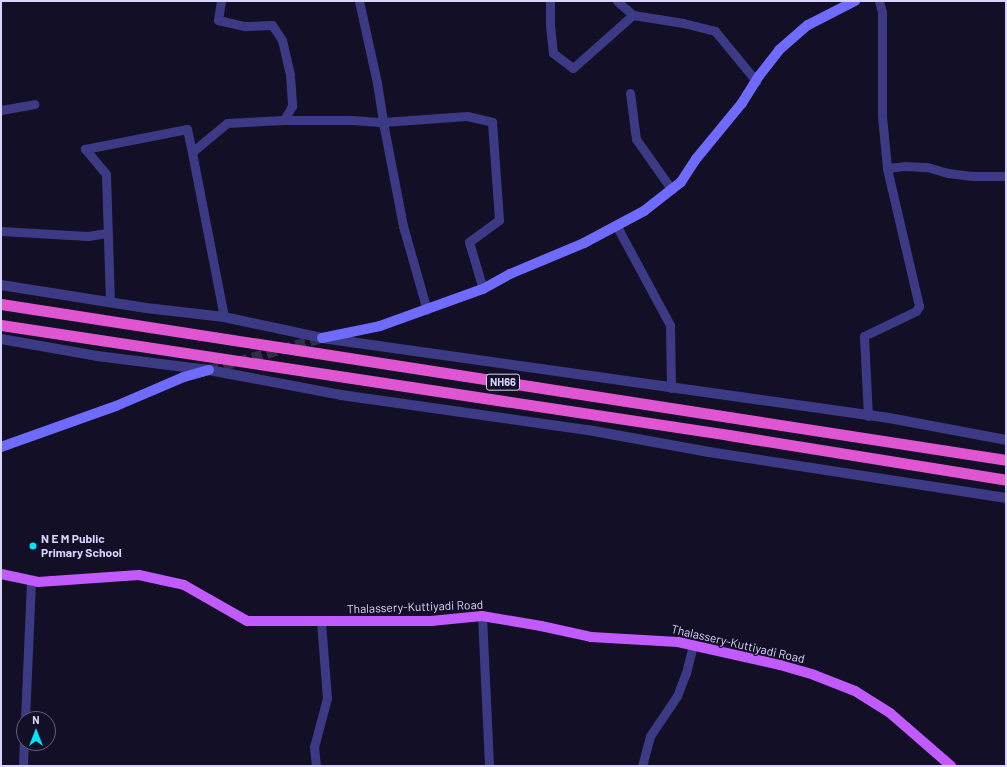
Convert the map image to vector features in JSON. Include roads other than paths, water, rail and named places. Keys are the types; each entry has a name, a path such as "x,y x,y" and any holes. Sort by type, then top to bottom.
{"highway":[{"name":"NH66","path":"1,304 1006,460"},
{"name":"NH66","path":"1,325 729,435 1006,480"}],"main road":[{"path":"322,338 380,326 483,289 510,274 584,244 616,225 644,212 681,182 696,159 742,103 756,80 779,50 808,25 855,1"},
{"path":"1,447 116,406 184,377 209,370"},
{"name":"Thalassery-Kuttiyadi Road","path":"1,574 38,582 139,575 184,585 247,622 432,622 482,616 591,637 659,639 693,645 780,665 855,691 890,713 951,766"}],"street":[{"path":"221,1 218,20 245,26 272,25 282,40 290,74 292,106 284,120"},
{"path":"359,1 377,83 403,226 427,310"},
{"path":"550,1 550,25 553,53 573,68 633,15"},
{"path":"617,1 633,15 683,23 715,31 756,80"},
{"path":"868,416 864,336 916,311 919,306 887,168 882,116 882,12 879,1"},
{"path":"630,93 636,139 672,190"},
{"path":"1,110 34,104"},
{"path":"192,152 227,124 284,120 352,120 383,122 466,116 492,122 499,220 469,242 483,289"},
{"path":"110,302 106,174 85,149 187,129 224,317"},
{"path":"887,168 905,166 927,167 948,173 974,176 1006,176"},
{"path":"616,225 670,325 671,388"},
{"path":"1,231 88,236 107,233"},
{"path":"1,285 146,308 224,317 322,338 443,354 868,416 1006,440"},
{"path":"1,339 97,356 209,370 341,395 588,430 709,452 1006,498"},
{"path":"25,711 31,580"},
{"path":"482,616 489,766"},
{"path":"316,766 314,747 327,698 321,622"},
{"path":"642,766 650,736 677,696 686,674 693,645"},
{"path":"23,751 23,766"}],"tunnel":[{"path":"209,370 322,338"}],"place":[{"name":"N E M Public Primary School","path":"33,546"}]}
